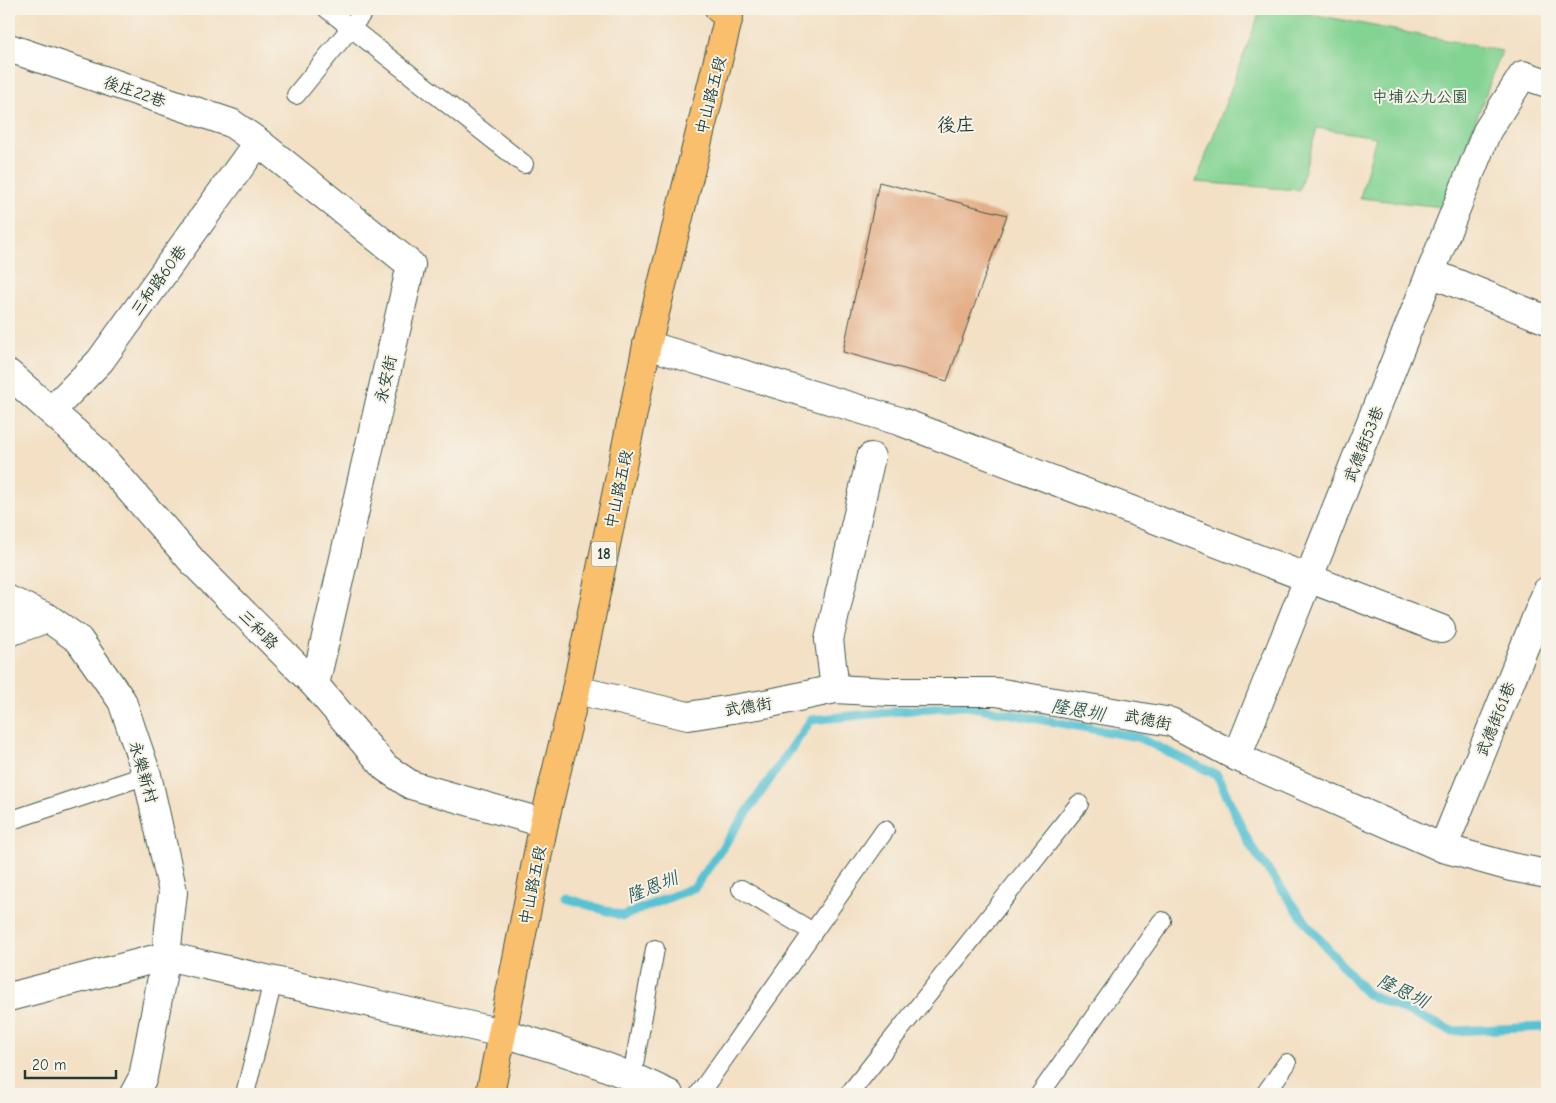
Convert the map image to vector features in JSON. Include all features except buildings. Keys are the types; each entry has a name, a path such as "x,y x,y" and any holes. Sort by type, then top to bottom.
{"main road":[{"name":"中山路五段","path":"490,1094 544,822 576,690 647,344 729,16 719,9"}],"street":[{"name":"後庄22巷","path":"9,48 231,123 258,142"},
{"name":"武德街53巷","path":"1237,757 1487,132 1523,75 1547,83"},
{"name":"三和路60巷","path":"51,411 100,361 258,142"},
{"name":"永安街","path":"258,142 411,265 315,685"},
{"path":"1431,273 1547,320"},
{"path":"647,344 899,421 1441,629"},
{"name":"三和路","path":"9,374 96,451 194,563 315,685 386,768 411,785 544,822"},
{"path":"835,689 829,640 871,458"},
{"name":"武德街61巷","path":"1443,848 1547,591"},
{"name":"永樂新村","path":"9,600 48,618 79,640 122,701 147,776 173,892 166,956 143,1077 134,1094"},
{"path":"9,632 48,618"},
{"name":"武德街","path":"576,690 688,716 770,703 835,689 889,692 996,692 1171,722 1237,757 1443,848 1510,867 1547,874"},
{"path":"9,997 166,956 540,1044 632,1076 669,1094"}],"lane":[{"path":"327,9 524,164"},
{"path":"296,95 366,9"},
{"path":"9,820 147,776"},
{"path":"849,1094 1079,804"},
{"path":"699,1094 885,830"},
{"path":"741,889 813,932"},
{"path":"1040,1094 1162,921"},
{"path":"632,1076 655,949"},
{"path":"245,1094 273,981"},
{"path":"1265,1094 1287,1063"}],"green space":[{"name":"中埔公九公園","path":"1261,9 1286,9 1502,51 1443,207 1360,198 1376,137 1317,128 1299,190 1196,182"}],"waterway":[{"name":"隆恩圳","path":"566,898 623,916 695,887 811,720 962,705 1137,737 1217,775 1250,845 1310,928 1367,994 1452,1031 1547,1027"}],"district":[{"name":"後庄","path":"956,124"}]}
